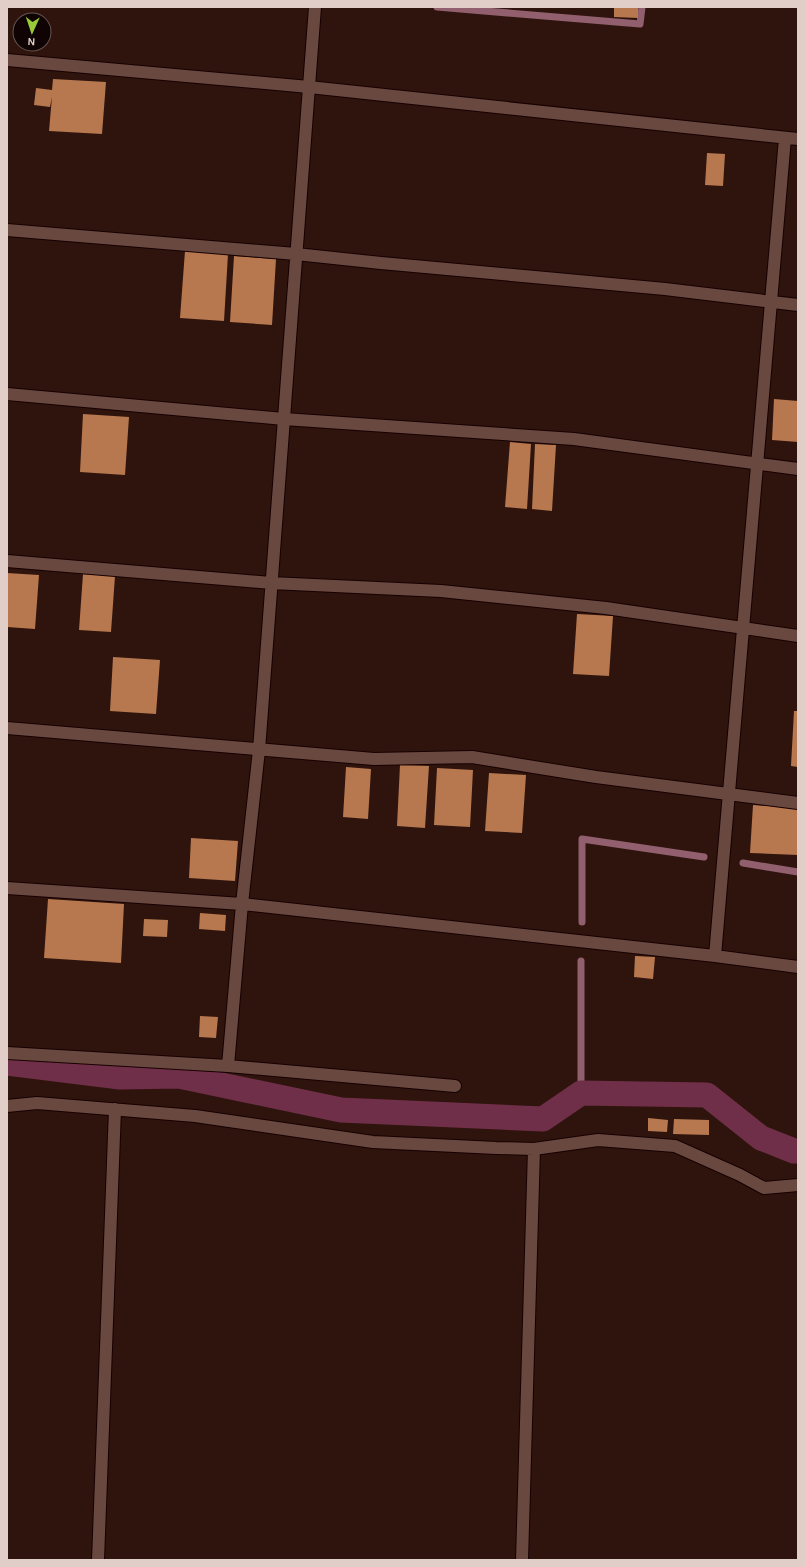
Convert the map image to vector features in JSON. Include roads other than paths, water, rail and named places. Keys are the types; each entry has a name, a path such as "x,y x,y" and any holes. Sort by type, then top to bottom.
{"street":[{"path":"228,1066 242,904 259,750 315,7"},
{"path":"7,60 309,88 798,139"},
{"path":"715,956 785,138"},
{"path":"7,230 296,254 665,289 798,305"},
{"path":"7,394 284,419 574,439 798,469"},
{"path":"7,561 271,583 441,591 606,608 798,636"},
{"path":"7,728 374,759 472,757 596,777 798,803"},
{"path":"7,888 242,904 715,956 798,967"},
{"path":"7,1053 228,1066 455,1086"},
{"path":"7,1106 38,1104 195,1116 373,1142 534,1149 598,1140 675,1146 740,1175 764,1188 798,1185"},
{"path":"98,1560 115,1109"},
{"path":"522,1560 534,1149"}],"waterway":[{"path":"437,7 640,24 642,7"},
{"path":"582,922 582,839 704,857"},
{"path":"743,863 798,872"},
{"path":"581,961 581,1093"},
{"path":"7,1063 120,1077 179,1076 341,1110 543,1119 581,1093 707,1095 761,1138 794,1151 798,1151"}]}
